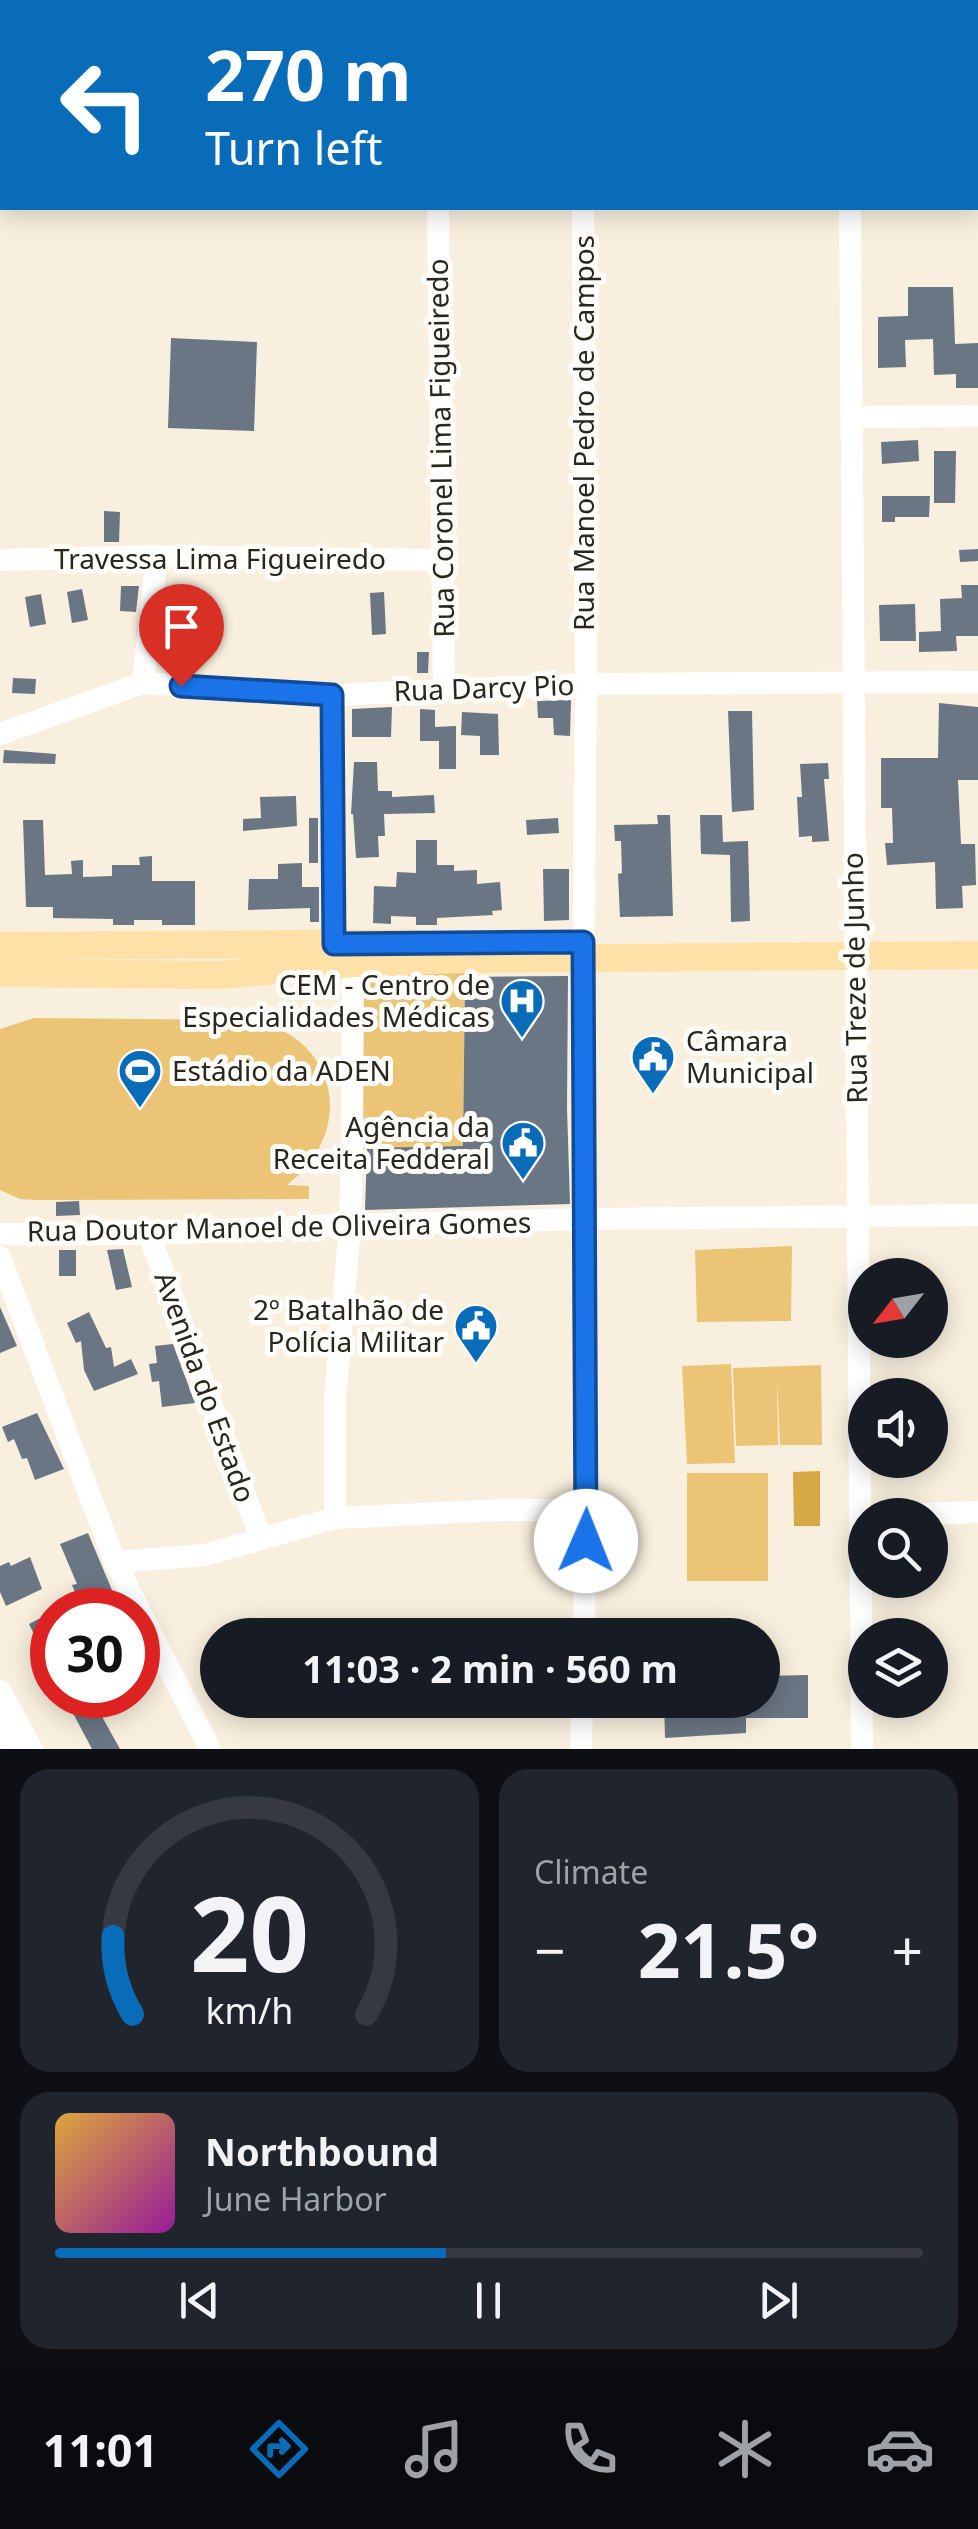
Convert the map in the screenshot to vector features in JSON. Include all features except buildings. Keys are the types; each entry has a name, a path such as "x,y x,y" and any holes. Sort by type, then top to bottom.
{"main road":[{"path":"854,948 978,938"},
{"path":"80,945 80,974"},
{"path":"0,946 117,945 343,953 854,948 978,955"},
{"path":"117,945 117,974"},
{"path":"0,973 222,975 343,953"}],"street":[{"name":"Rua Coronel Lima Figueiredo","path":"438,210 444,689"},
{"name":"Rua Manoel Pedro de Campos","path":"583,210 584,1618"},
{"name":"Rua Treze de Junho","path":"850,210 862,1498"},
{"path":"851,417 978,416"},
{"name":"Travessa Lima Figueiredo","path":"1,560 156,556 441,560"},
{"path":"144,683 156,556"},
{"name":"Rua Darcy Pio","path":"0,734 144,683 332,695 586,684 978,682"},
{"path":"332,695 350,1225 335,1400 335,1518"},
{"name":"Rua Doutor Manoel de Oliveira Gomes","path":"0,1234 149,1234 586,1219 978,1216"},
{"name":"Avenida do Estado","path":"149,1234 261,1540"},
{"path":"0,1256 115,1562 210,1749"},
{"path":"115,1562 205,1554 335,1518 587,1510"},
{"path":"948,1513 978,1512"},
{"name":"Rua Treze de Junho","path":"862,1598 862,1749"},
{"path":"0,1691 32,1749"},
{"path":"581,1749 582,1718"},
{"path":"0,1724 14,1749"}],"shaded area":[{"path":"465,963 463,1146 359,1149 359,968"},
{"path":"34,1018 253,1020 282,1030 305,1046 320,1067 328,1090 330,1115 323,1140 309,1163 287,1185 309,1186 309,1199 36,1200 20,1199 0,1190 0,1029"},
{"path":"792,1246 791,1321 697,1322 695,1250"},
{"path":"731,1364 735,1463 687,1464 682,1366"},
{"path":"821,1365 822,1445 780,1445 777,1377 778,1445 736,1446 733,1368"},
{"path":"820,1471 820,1526 794,1526 793,1472"},
{"path":"687,1473 768,1473 768,1581 687,1581"}],"place":[{"name":"CEM - Centro de Especialidades Médicas","path":"522,1039"},
{"name":"Câmara Municipal","path":"653,1095"},
{"name":"Estádio da ADEN","path":"140,1109"},
{"name":"Agência da Receita Fedderal","path":"523,1181"},
{"name":"2º Batalhão de Polícia Militar","path":"476,1364"}],"route":[{"path":"181,686 332,695 334,944 583,942 586,1541"}]}
